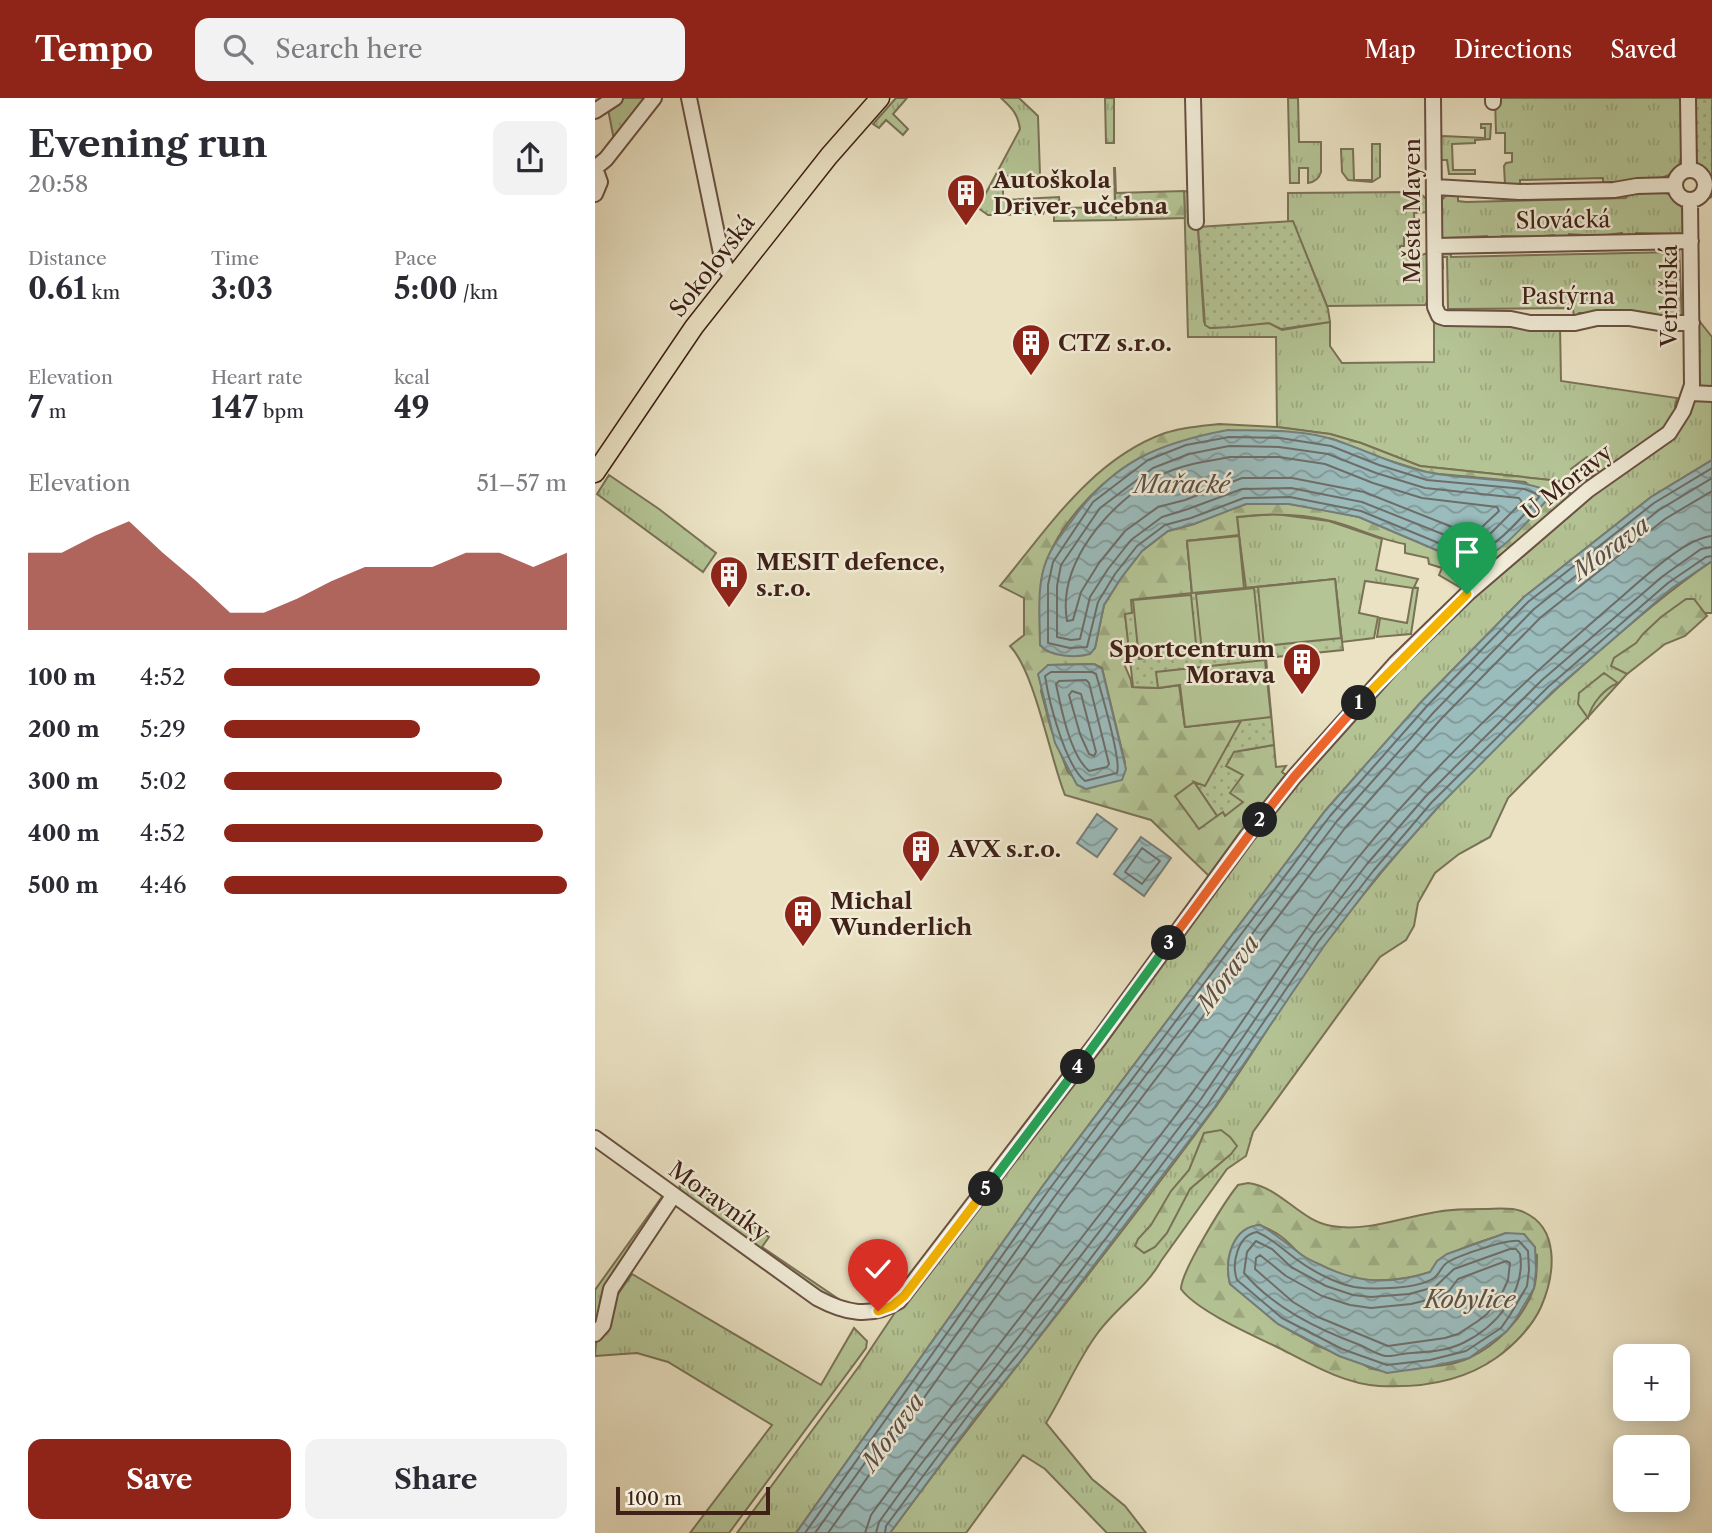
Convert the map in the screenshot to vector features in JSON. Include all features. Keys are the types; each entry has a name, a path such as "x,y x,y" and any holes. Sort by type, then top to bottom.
{"main road":[{"name":"Sokolovská","path":"595,473 686,339 733,276 829,156 880,98"}],"street":[{"path":"595,111 615,98"},
{"path":"595,194 600,182 595,168 606,159 654,98"},
{"path":"689,98 722,258 733,276"},
{"path":"1193,98 1196,222"},
{"name":"Města Mayen","path":"1433,98 1435,307 1437,314 1445,318"},
{"path":"1688,98 1689,169"},
{"path":"1689,169 1700,174 1705,184 1701,195 1690,200 1681,197 1675,185 1679,174 1689,169"},
{"name":"Slovácká","path":"1435,187 1520,192 1614,190 1637,186 1675,185"},
{"name":"Verbířská","path":"1690,200 1691,393"},
{"name":"Slovácká","path":"1435,246 1691,241"},
{"name":"Pastýrna","path":"1445,318 1511,318 1530,323 1575,323 1597,318 1619,318 1660,323 1692,323"},
{"path":"1691,393 1712,394"},
{"name":"U Moravy","path":"817,1298 845,1311 864,1313 886,1309 904,1296 1100,1038 1247,836 1294,777 1388,672 1467,594 1588,490 1669,433 1677,423 1691,393"},
{"name":"Moravníky","path":"595,1138 817,1298"},
{"path":"595,1334 603,1325 611,1289 673,1196"}],"green space":[{"path":"620,98 649,98 614,140 608,109"},
{"path":"896,98 907,98 893,114 908,129 903,135 886,120 879,128 873,124"},
{"path":"1001,98 1019,98 1038,116 1040,175 1003,176 1003,200 1059,197 1060,208 1115,207 1115,168 1117,220 1054,221 1054,210 1045,210 1043,214 988,215 978,208 1020,129 1014,112"},
{"path":"1105,98 1114,98 1114,143 1106,143"},
{"path":"1288,98 1298,98 1299,142 1321,142 1321,172 1315,181 1310,183 1308,168 1299,168 1299,183 1290,183"},
{"path":"1495,98 1683,98 1682,158 1677,168 1669,175 1656,179 1610,182 1608,186 1603,186 1603,178 1520,180 1520,188 1505,184 1504,166 1512,162 1512,153 1505,153 1505,133 1496,133"},
{"path":"1692,98 1712,98 1712,197 1702,200 1708,189 1708,182 1695,158"},
{"path":"1481,124 1491,124 1490,139 1452,144 1453,170 1475,170 1475,174 1449,174 1447,160 1439,160 1439,139 1443,136 1485,138 1485,128 1481,128"},
{"path":"1372,144 1380,144 1380,177 1372,182 1348,180 1342,172 1341,149 1353,149 1354,180 1372,180"},
{"path":"1184,191 1189,192 1190,226 1198,227 1204,322 1210,328 1269,323 1282,330 1330,322 1330,346 1342,363 1434,362 1434,321 1510,321 1560,326 1561,381 1677,398 1675,407 1678,411 1666,431 1605,473 1599,472 1587,457 1571,469 1582,483 1594,475 1593,480 1580,487 1572,478 1560,481 1420,466 1330,434 1277,427 1276,337 1188,337"},
{"path":"1184,191 1185,218 1116,220 1115,193"},
{"path":"1637,191 1660,192 1675,198 1683,211 1684,235 1636,233 1636,236 1622,236 1622,233 1599,236 1569,234 1569,237 1487,236 1448,238 1447,241 1442,241 1440,237 1440,202 1448,193 1458,192 1458,201 1466,202 1626,198"},
{"path":"1415,192 1426,199 1429,212 1414,213 1415,236 1404,237 1400,255 1422,255 1430,252 1431,297 1425,305 1327,306 1293,222 1288,222 1288,193"},
{"path":"1293,221 1328,309 1330,322 1281,329 1269,323 1210,328 1205,325 1198,227"},
{"path":"1679,244 1682,321 1676,316 1645,316 1644,313 1579,313 1578,319 1574,319 1573,308 1448,309 1447,257 1442,257 1441,268 1440,253 1450,249 1451,257 1675,252"},
{"path":"1697,318 1712,337 1712,390 1702,389 1697,379"},
{"path":"1712,399 1712,460 1651,497 1524,597 1422,701 1325,811 1042,1187 796,1533 737,1533 860,1365 898,1308 1258,826 1362,704 1509,558 1672,434 1695,401"},
{"path":"1219,424 1277,427 1330,434 1420,466 1560,481 1570,493 1569,499 1463,589 1439,575 1442,568 1429,564 1428,558 1405,553 1405,544 1320,519 1284,515 1237,517 1239,535 1187,541 1192,594 1125,615 1130,655 1124,661 1132,687 1180,685 1185,727 1242,720 1245,750 1274,745 1276,767 1286,766 1282,772 1290,778 1283,778 1210,877 1151,820 1065,795 1027,675 1010,646 1024,635 1024,598 1000,586 1073,498 1115,460 1165,433","holes":["1281,431 1333,439 1429,473 1525,482 1547,500 1491,553 1455,558 1359,517 1289,504 1246,504 1168,531 1142,551 1104,605 1095,648 1040,645 1041,584 1049,556 1063,529 1103,484","1094,664 1102,668 1125,763 1097,786 1086,789 1068,772 1051,729 1041,691 1048,665"]},
{"path":"609,475 716,553 703,572 597,494"},
{"path":"1275,514 1329,521 1382,539 1376,570 1418,579 1414,587 1418,588 1411,634 1377,637 1380,618 1407,623 1413,588 1365,581 1359,613 1378,617 1374,638 1342,642 1335,579 1245,588 1237,517"},
{"path":"1239,536 1246,588 1335,579 1343,650 1266,658 1274,745 1234,752 1226,766 1243,775 1230,793 1243,802 1225,816 1223,812 1217,816 1194,782 1205,786 1241,721 1185,727 1179,685 1133,687 1125,614 1132,613 1131,600 1192,593 1187,541"},
{"path":"1239,536 1244,588 1192,593 1187,541"},
{"path":"1712,561 1712,613 1684,613 1624,664 1627,674 1508,798 1490,837 1459,854 1435,873 1418,903 1414,926 1406,940 1380,957 1253,1132 1246,1156 1227,1169 1154,1271 1105,1324 1083,1355 1046,1423 1092,1479 1125,1506 1146,1533 1107,1533 1045,1469 1023,1455 966,1533 890,1533 1174,1163 1228,1089 1325,944 1387,866 1453,791 1523,720 1639,617"},
{"path":"1335,579 1341,638 1264,646 1258,587"},
{"path":"1254,588 1260,646 1202,652 1196,594"},
{"path":"1191,595 1197,653 1139,659 1133,600"},
{"path":"1686,599 1694,599 1707,616 1685,636 1665,644 1627,674 1611,666 1614,658 1636,643 1661,617"},
{"path":"1265,660 1271,717 1185,727 1180,685 1158,688 1156,672"},
{"path":"1604,673 1618,683 1599,697 1588,718 1578,704 1579,693"},
{"path":"1194,782 1217,816 1199,829 1175,796"},
{"path":"1221,1130 1237,1146 1190,1189 1167,1233 1155,1247 1144,1253 1135,1246 1138,1239 1151,1225 1171,1191 1189,1170 1204,1133"},
{"path":"678,1172 769,1237 762,1247 843,1302 833,1301 681,1197"},
{"path":"1248,1183 1260,1186 1310,1218 1332,1226 1369,1226 1451,1210 1503,1208 1521,1211 1534,1218 1549,1240 1551,1267 1546,1294 1537,1314 1515,1342 1469,1373 1440,1382 1394,1386 1366,1384 1339,1377 1224,1321 1188,1297 1181,1289 1196,1252 1238,1185","holes":["1260,1225 1282,1237 1314,1263 1330,1271 1380,1280 1431,1272 1454,1252 1506,1233 1537,1255 1535,1284 1524,1310 1508,1329 1490,1346 1462,1361 1433,1367 1372,1369 1318,1346 1278,1324 1230,1284 1228,1265 1232,1246 1243,1232"]},
{"path":"661,1198 662,1205 595,1326 595,1290"},
{"path":"632,1274 821,1385 854,1328 867,1341 866,1348 729,1533 690,1533 772,1425 668,1362 637,1353 595,1356 602,1323"}],"water":[{"name":"Mařacké","path":"1228,430 1282,431 1322,436 1420,470 1531,485 1544,489 1547,500 1497,551 1472,561 1455,558 1359,517 1289,504 1246,504 1168,531 1142,551 1104,605 1095,648 1090,654 1063,656 1044,649 1040,645 1039,612 1044,569 1054,545 1086,502 1120,470 1139,458 1180,441"},
{"name":"Morava","path":"1712,460 1712,561 1672,588 1552,692 1438,807 1379,874 1324,946 1214,1108 975,1418 890,1533 796,1533 1042,1187 1325,811 1422,701 1524,597 1651,497"},
{"path":"1094,664 1102,669 1126,769 1122,780 1086,789 1077,785 1055,743 1038,674 1048,665"},
{"path":"1097,814 1117,829 1097,857 1077,843"},
{"path":"1141,837 1171,858 1144,896 1114,874"},
{"name":"Kobylice","path":"1260,1225 1311,1261 1347,1276 1374,1280 1401,1279 1430,1272 1437,1261 1447,1254 1506,1233 1524,1234 1535,1247 1534,1288 1506,1332 1469,1358 1387,1373 1339,1356 1278,1324 1230,1284 1228,1265 1232,1246 1243,1232"}],"place":[{"name":"Autoškola Driver, učebna","path":"966,227"},
{"name":"CTZ s.r.o.","path":"1031,377"},
{"name":"MESIT defence, s.r.o.","path":"729,609"},
{"name":"Sportcentrum Morava","path":"1302,696"},
{"name":"AVX s.r.o.","path":"921,883"},
{"name":"Michal Wunderlich","path":"803,948"}],"route":[{"path":"878,1311 892,1306 904,1296 1100,1038 1247,836 1294,777 1397,663 1467,594"}]}
